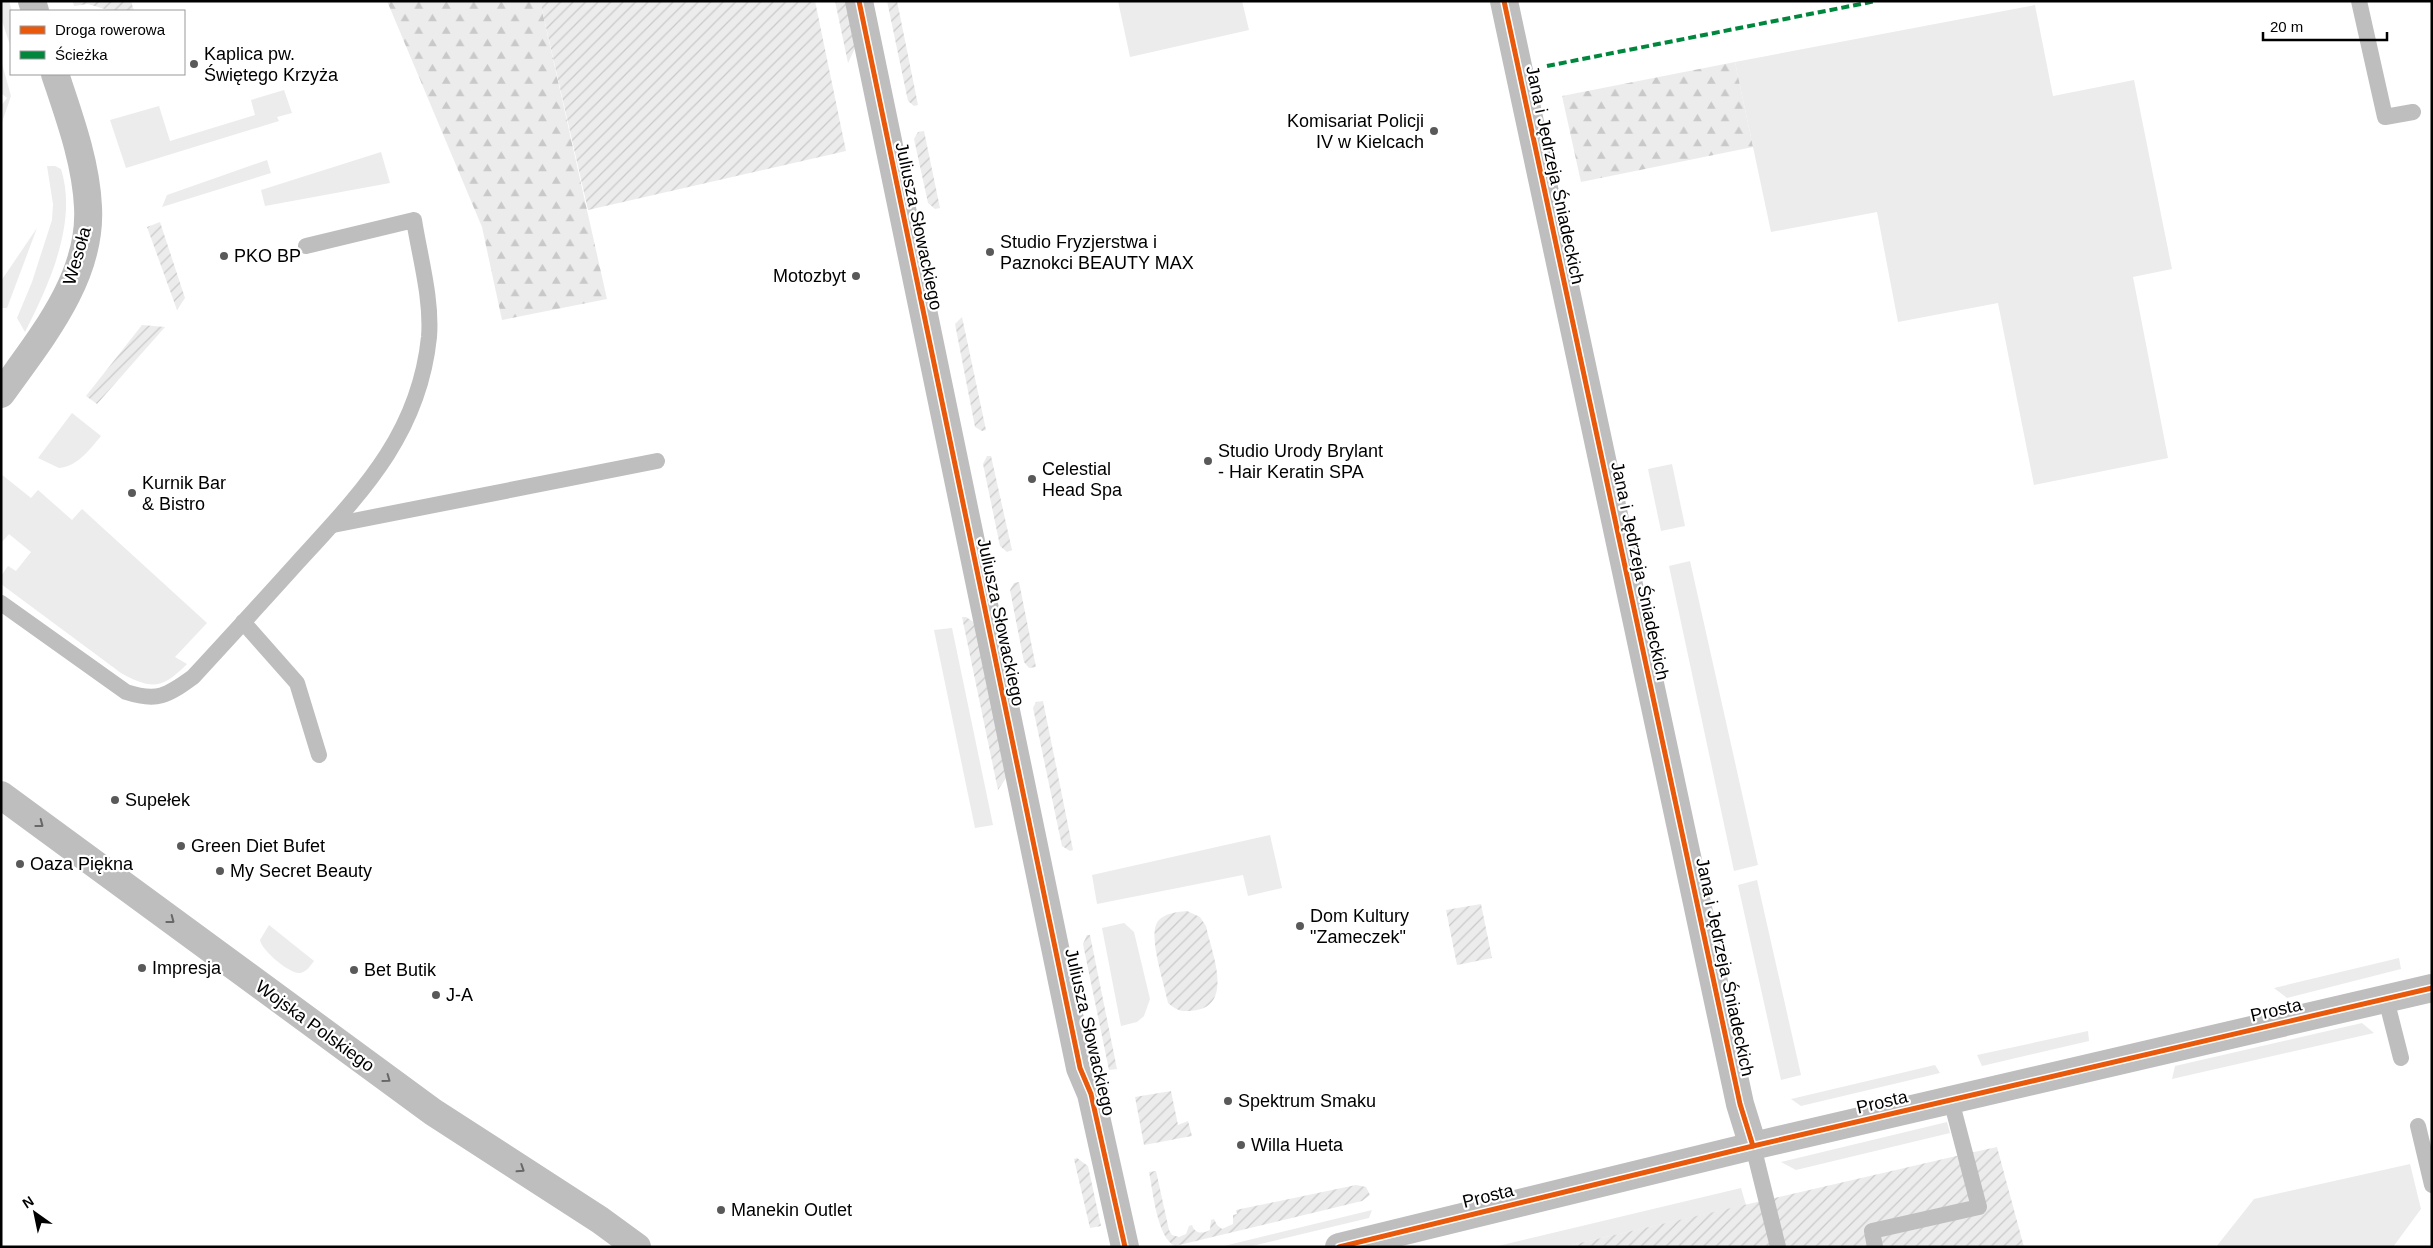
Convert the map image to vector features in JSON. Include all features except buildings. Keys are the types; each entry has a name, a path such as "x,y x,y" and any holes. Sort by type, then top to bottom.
{"street":[{"name":"Juliusza Słowackiego","path":"859,1 1080,1068 1091,1094 1125,1247"},
{"name":"Jana i Jędrzeja Śniadeckich","path":"1504,1 1740,1104 1753,1146"},
{"name":"Wesoła","path":"1,394 56,316 78,267 87,228 87,191 72,128 55,75"},
{"name":"Wojska Polskiego","path":"1,795 433,1112 600,1220 636,1247"},
{"name":"Prosta","path":"1339,1247 1753,1146 2432,988"}],"lane":[{"path":"2359,1 2385,117 2413,112"},
{"path":"1,603 126,692 144,698 159,698 193,677 370,482 396,444 410,416 424,368 429,336 428,306 414,220 306,246"},
{"path":"332,525 657,461"},
{"path":"244,622 297,683 319,755"},
{"path":"2386,999 2401,1058"},
{"path":"1875,1247 1872,1231 1979,1207 1951,1100"},
{"path":"2418,1126 2432,1185"},
{"path":"1753,1146 1778,1247"}],"green space":[{"path":"1,1 9,1 12,10 10,10 10,45 1,18"},
{"path":"73,1 131,1 134,10 108,10 88,4 74,6"},
{"path":"387,1 540,1 607,299 502,320 482,227"},
{"path":"540,1 815,1 846,151 588,210"},
{"path":"835,1 848,1 857,44 848,63"},
{"path":"887,1 897,1 918,105 914,106 908,101"},
{"path":"1118,1 1242,1 1249,30 1130,57"},
{"path":"2035,5 2053,96 2134,80 2172,269 2133,277 2168,458 2034,485 1998,303 1898,322 1877,212 1771,232 1735,62"},
{"path":"1,60 11,96 1,125 1,106 7,98 1,93"},
{"path":"1735,62 1753,147 1581,182 1562,96"},
{"path":"284,90 292,113 277,117 279,121 126,168 110,120 159,106 170,141 255,115 251,100"},
{"path":"924,131 940,208 935,209 928,203 914,139 918,132"},
{"path":"381,152 390,183 265,206 261,190"},
{"path":"267,160 271,173 162,207 167,195"},
{"path":"47,166 55,166 61,169 65,189 66,210 58,253 51,274 25,332 17,318 32,282 52,220 53,204"},
{"path":"160,222 185,298 177,310 147,227"},
{"path":"37,228 7,308 1,308 1,281"},
{"path":"962,317 986,430 982,431 975,427 955,324"},
{"path":"142,325 165,327 97,404 86,396"},
{"path":"72,413 101,436 77,461 66,467 59,468 38,458"},
{"path":"987,456 991,456 1012,550 1007,552 1000,546 983,464"},
{"path":"1672,464 1685,526 1661,531 1648,469"},
{"path":"1,474 31,498 38,490 72,520 82,509 207,623 175,657 187,664 170,678 156,684 132,679 121,673 1,584 1,576 8,566 16,571 31,552 9,534 1,543"},
{"path":"1690,561 1758,865 1734,871 1669,566"},
{"path":"1019,582 1036,667 1029,668 1024,662 1010,590 1014,583"},
{"path":"962,617 966,617 975,623 1008,775 998,790"},
{"path":"952,628 993,825 975,828 934,630"},
{"path":"1043,701 1073,850 1070,851 1062,846 1033,708 1036,702"},
{"path":"1270,835 1282,888 1248,896 1243,875 1097,904 1092,875"},
{"path":"1757,880 1801,1075 1781,1080 1738,885"},
{"path":"1481,904 1492,958 1457,965 1446,910"},
{"path":"1187,911 1200,917 1206,926 1215,962 1217,987 1215,997 1208,1005 1197,1010 1185,1011 1178,1010 1168,1003 1154,937 1155,928 1161,918 1171,913"},
{"path":"1124,923 1134,932 1150,999 1144,1016 1137,1022 1121,1026 1102,928"},
{"path":"269,925 314,961 306,971 299,973 288,969 265,949 260,940"},
{"path":"1087,935 1090,935 1117,1069 1109,1070 1083,944"},
{"path":"2399,958 2401,969 2287,998 2274,988"},
{"path":"2362,1023 2374,1033 2172,1079 2175,1066"},
{"path":"2088,1031 2089,1041 1982,1066 1977,1055"},
{"path":"1935,1065 1940,1073 1801,1106 1791,1099"},
{"path":"1171,1091 1178,1125 1188,1121 1192,1136 1144,1145 1135,1097"},
{"path":"1947,1122 1950,1133 1796,1170 1781,1162"},
{"path":"1997,1147 2024,1247 1562,1247 1965,1154"},
{"path":"1077,1158 1088,1166 1101,1226 1090,1228 1074,1159"},
{"path":"2410,1164 2421,1209 2393,1247 2216,1247 2254,1199"},
{"path":"1156,1171 1169,1230 1172,1235 1179,1237 1186,1234 1189,1226 1192,1225 1199,1232 1210,1230 1211,1220 1214,1219 1222,1229 1233,1224 1233,1215 1237,1214 1236,1210 1356,1185 1366,1187 1370,1195 1362,1201 1175,1246 1164,1234 1157,1213 1149,1172"},
{"path":"1741,1188 1746,1205 1562,1247 1494,1247"},
{"path":"1372,1210 1369,1218 1248,1247 1220,1247"}],"marked path":[{"path":"1547,66 1876,1"}],"cycle path":[{"path":"859,1 1080,1068 1091,1094 1125,1247"},
{"path":"1504,1 1740,1104 1753,1146"},
{"path":"1339,1247 1753,1146 2432,988"}],"place":[{"name":"Kaplica pw. Świętego Krzyża","path":"194,64"},
{"name":"Komisariat Policji IV w Kielcach","path":"1434,131"},
{"name":"Studio Fryzjerstwa i Paznokci BEAUTY MAX","path":"990,252"},
{"name":"PKO BP","path":"224,256"},
{"name":"Motozbyt","path":"856,276"},
{"name":"Studio Urody Brylant - Hair Keratin SPA","path":"1208,461"},
{"name":"Celestial Head Spa","path":"1032,479"},
{"name":"Kurnik Bar & Bistro","path":"132,493"},
{"name":"Supełek","path":"115,800"},
{"name":"Green Diet Bufet","path":"181,846"},
{"name":"Oaza Piękna","path":"20,864"},
{"name":"My Secret Beauty","path":"220,871"},
{"name":"Dom Kultury \"Zameczek\"","path":"1300,926"},
{"name":"Impresja","path":"142,968"},
{"name":"Bet Butik","path":"354,970"},
{"name":"J-A","path":"436,995"},
{"name":"Spektrum Smaku","path":"1228,1101"},
{"name":"Willa Hueta","path":"1241,1145"},
{"name":"Manekin Outlet","path":"721,1210"}]}
